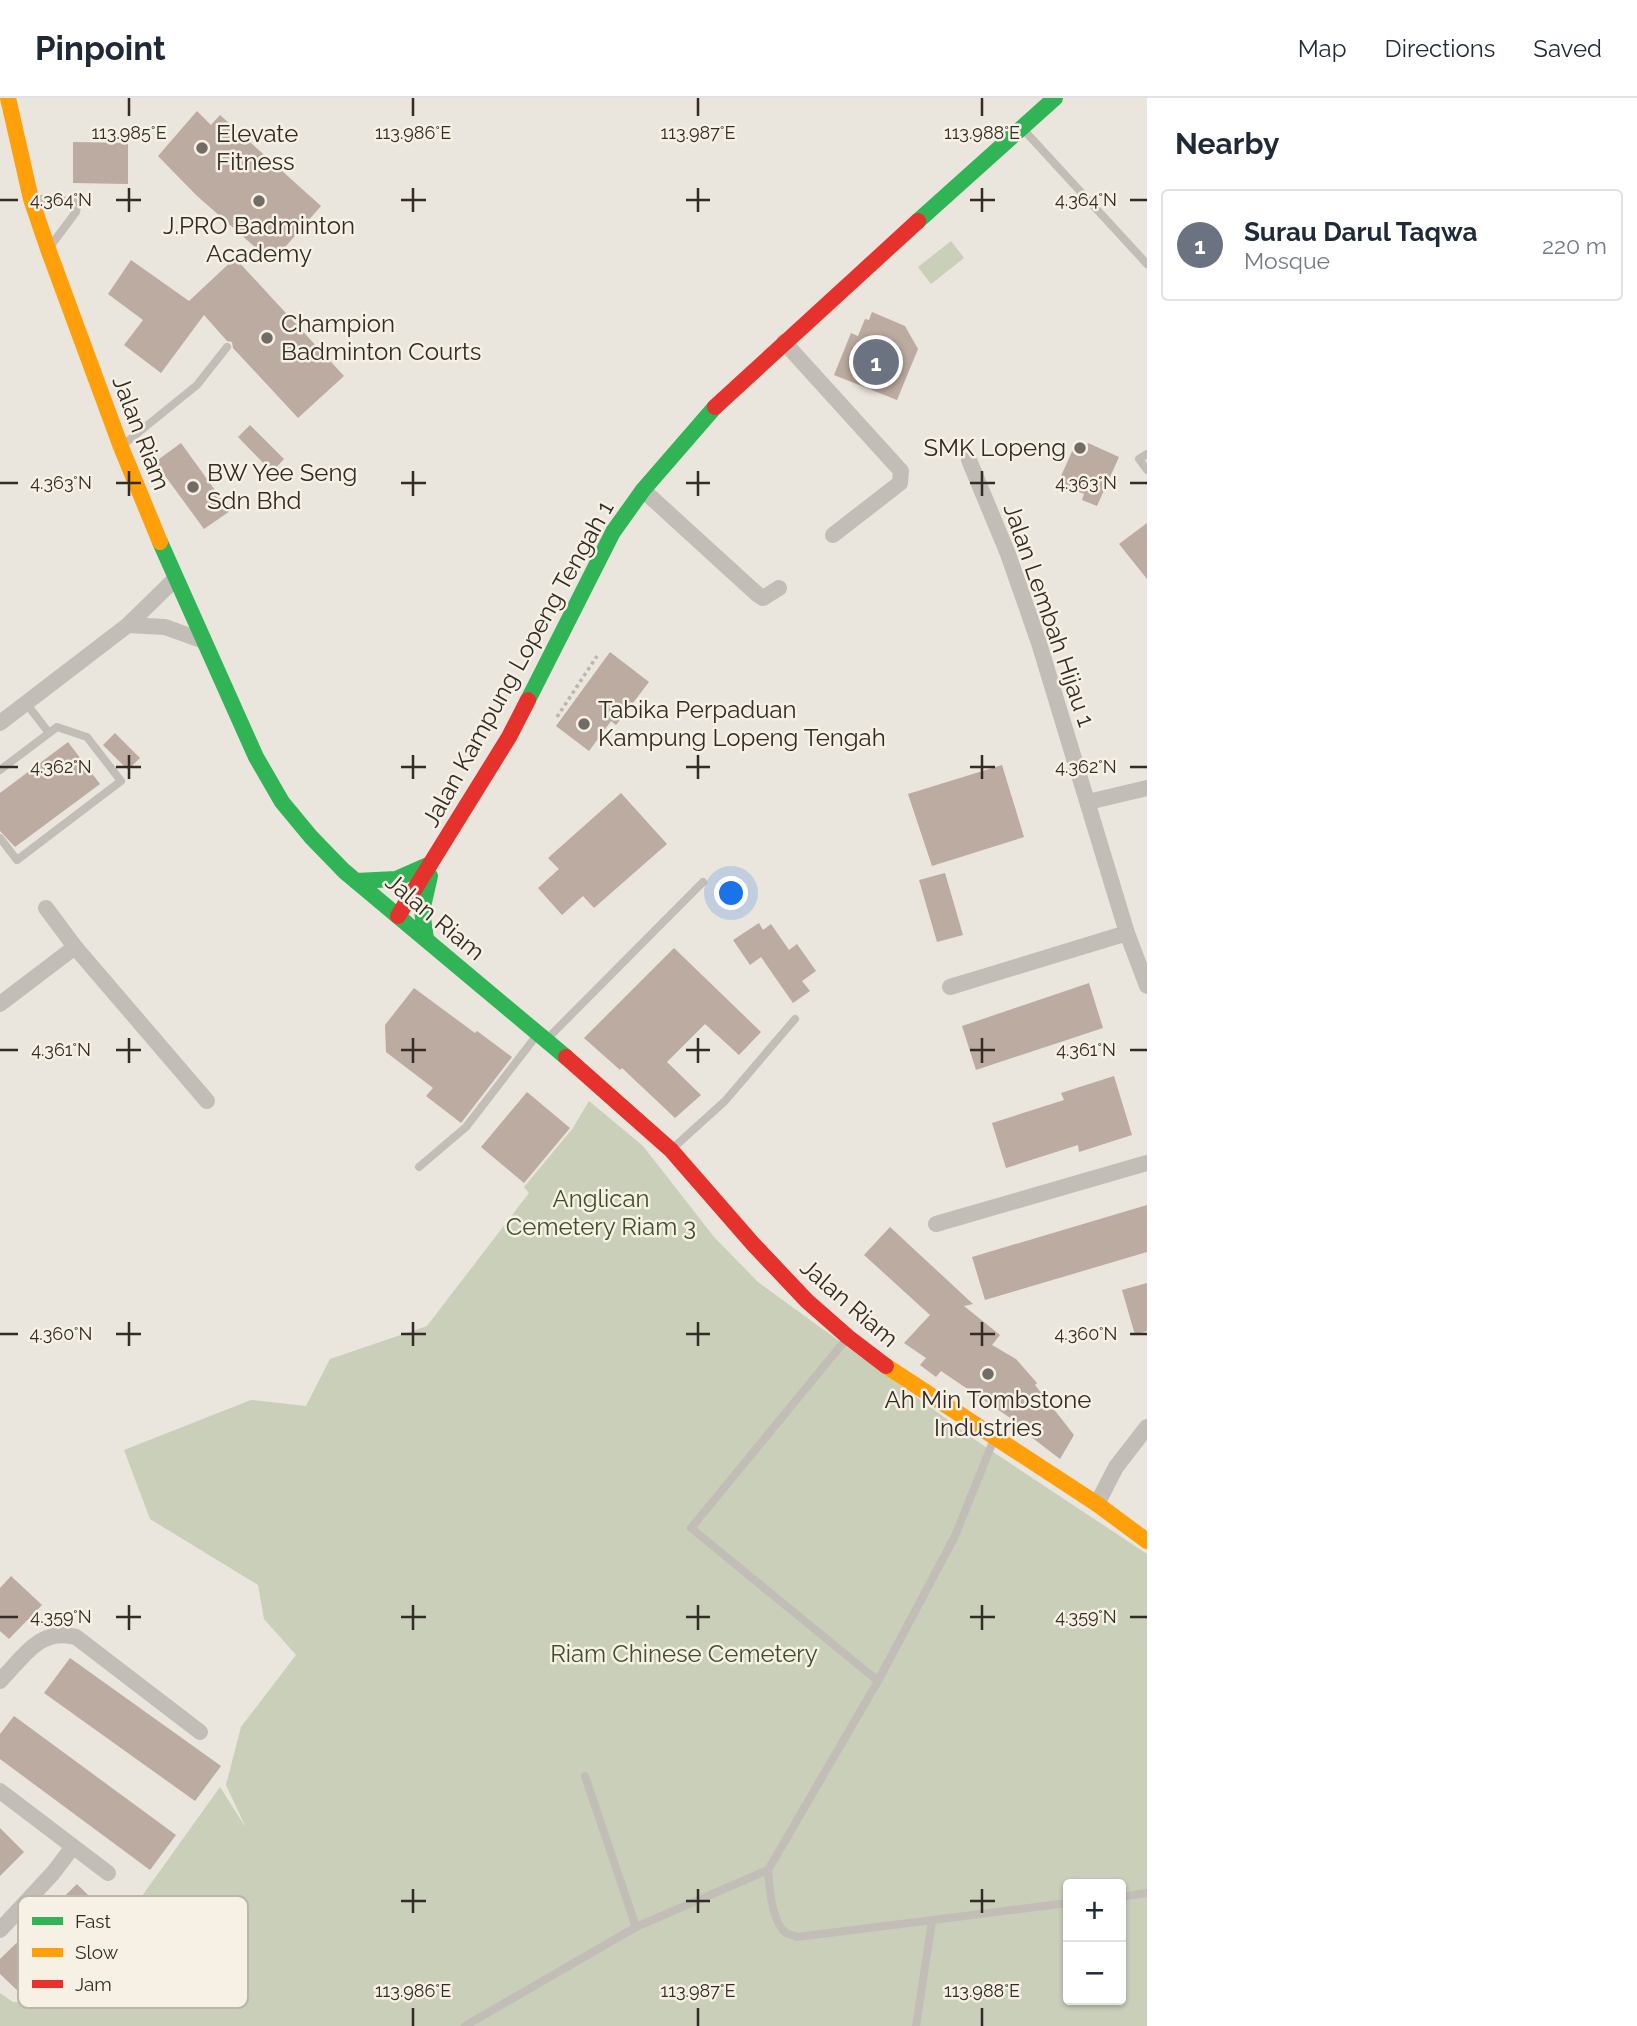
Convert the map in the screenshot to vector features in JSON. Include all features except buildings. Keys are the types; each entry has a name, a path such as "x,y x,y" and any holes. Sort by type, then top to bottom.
{"main road":[{"name":"Jalan Riam","path":"8,98 31,199 121,447 175,579 256,757 282,802 311,837 356,881 542,1036 671,1150 780,1273 848,1338 904,1379 1097,1504 1147,1541"},
{"name":"Jalan Kampung Lopeng Tengah 1","path":"398,916 509,737 613,532 643,490 709,413 783,342 1055,98"},
{"path":"356,881 396,879 432,863"},
{"path":"426,939 422,911 432,863"}],"street":[{"path":"783,342 901,471 900,483 833,535"},
{"name":"Jalan Lembah Hijau 1","path":"968,460 1017,579 1127,933 1146,975"},
{"path":"643,490 757,594 763,598 779,588"},
{"path":"0,723 128,625 175,579"},
{"path":"128,625 165,627 204,641"},
{"path":"1088,802 1147,788"},
{"path":"46,908 75,947 207,1101"},
{"path":"950,987 1127,933"},
{"path":"0,1004 75,947"},
{"path":"936,1224 1147,1163"},
{"path":"1097,1504 1116,1467 1147,1427"},
{"path":"0,1681 44,1637 64,1634 75,1637 200,1732"},
{"path":"0,1791 108,1873"},
{"path":"32,1896 72,1848"},
{"path":"0,1930 18,1911"}],"lane":[{"path":"1022,128 1147,264"},
{"path":"31,199 56,199 78,203 76,212 48,249"},
{"path":"121,447 197,385 227,347"},
{"path":"1147,454 1139,460 1147,470"},
{"path":"26,703 49,733"},
{"path":"0,770 57,727 88,737 121,781 17,860 0,838"},
{"path":"419,1167 466,1127 542,1036 703,882"},
{"path":"671,1150 725,1101 795,1018"},
{"path":"848,1338 691,1528 878,1681"},
{"path":"995,1436 955,1536 878,1681 768,1870 769,1886 777,1918 785,1932 797,1937 1063,1904"},
{"path":"586,1776 636,1927"},
{"path":"465,2026 636,1927 768,1870"},
{"path":"1126,1896 1147,1893"},
{"path":"916,2026 932,1921"}],"path":[{"path":"557,717 597,656"}],"green space":[{"path":"951,241 964,258 931,284 918,267"},
{"name":"Riam Chinese Cemetery","path":"589,1101 643,1146 714,1237 758,1282 981,1444 1147,1554 1147,2026 0,2026 0,1993 13,2002 18,2002 18,2008 248,2008 248,1896 142,1896 220,1787 246,1828 226,1785 241,1727 296,1655 264,1619 258,1585 150,1519 124,1450 251,1400 306,1406 330,1359 427,1326 529,1193 524,1187 573,1128"}],"traffic: fast":[{"path":"918,221 1055,98"},
{"path":"528,700 613,532 643,490 715,407"},
{"path":"160,542 256,757 282,802 344,871 566,1057"},
{"path":"356,881 396,879 430,864"},
{"path":"426,939 422,911 430,876"}],"traffic: slow":[{"path":"8,98 31,199 48,249 121,447 160,542"},
{"path":"886,1366 1097,1504 1147,1541"}],"traffic: jam":[{"path":"715,407 918,221"},
{"path":"398,916 509,737 528,700"},
{"path":"566,1057 671,1150 807,1301 886,1366"}],"place":[{"name":"Elevate Fitness","path":"202,148"},
{"name":"J.PRO Badminton Academy","path":"259,201"},
{"name":"Champion Badminton Courts","path":"267,338"},
{"name":"Surau Darul Taqwa","path":"876,362"},
{"name":"SMK Lopeng","path":"1080,448"},
{"name":"BW Yee Seng Sdn Bhd","path":"193,487"},
{"name":"Tabika Perpaduan Kampung Lopeng Tengah","path":"584,724"},
{"name":"Ah Min Tombstone Industries","path":"988,1374"}],"park label":[{"name":"Anglican Cemetery Riam 3","path":"601,1213"}]}
